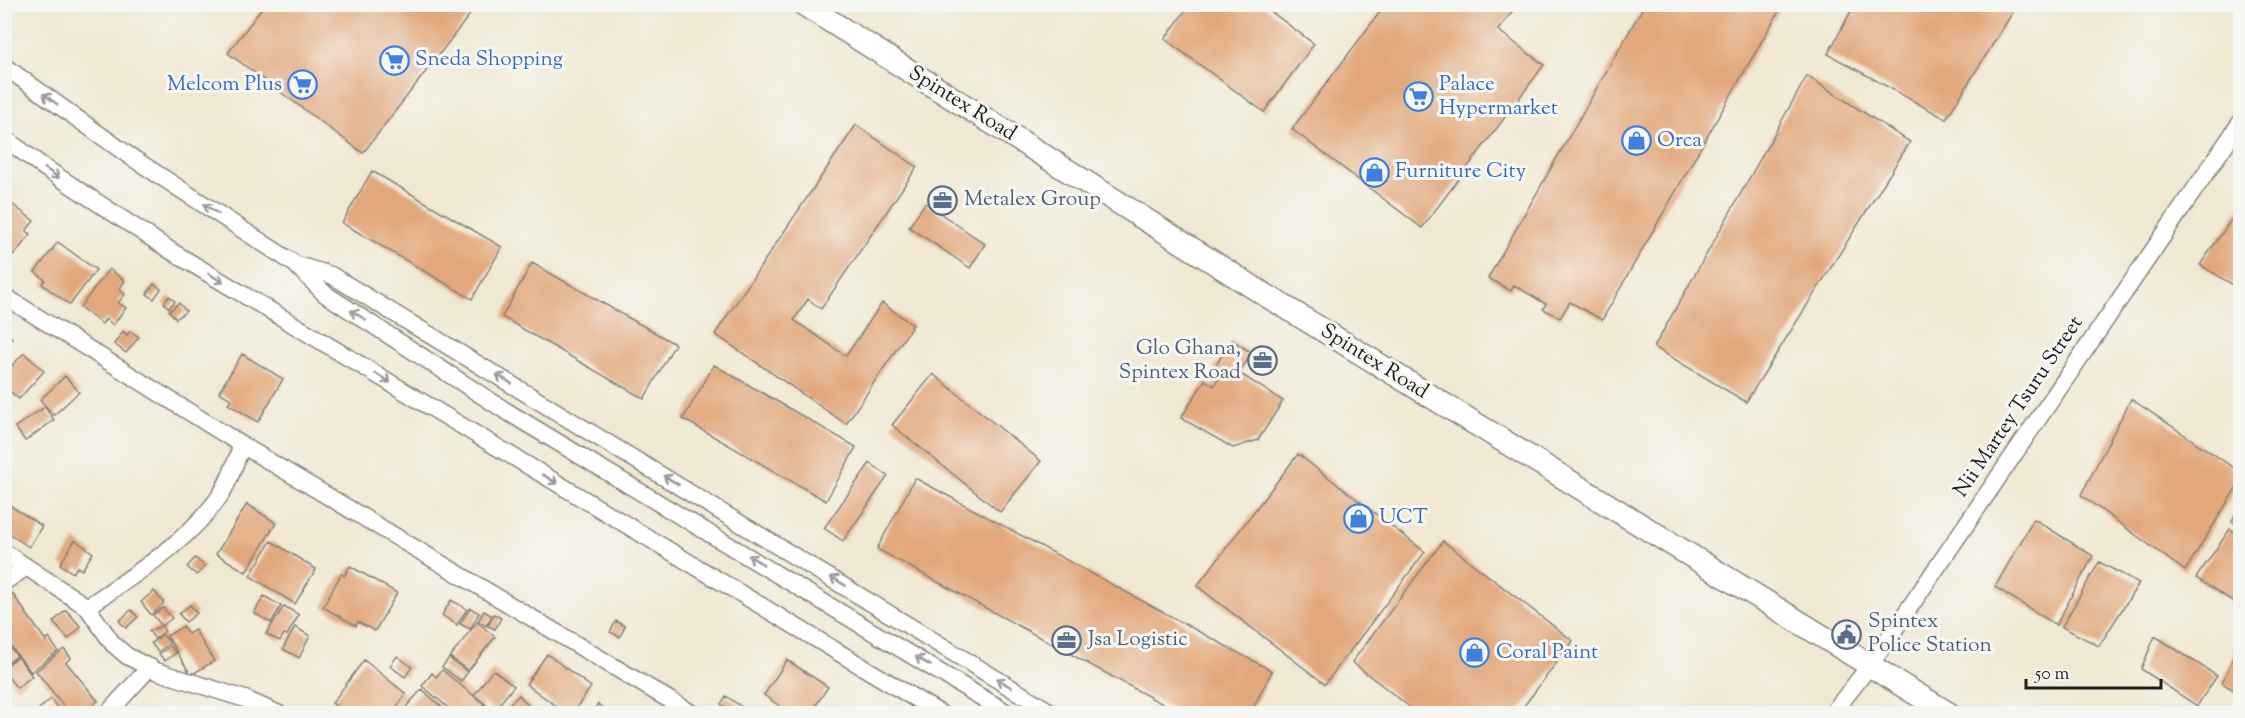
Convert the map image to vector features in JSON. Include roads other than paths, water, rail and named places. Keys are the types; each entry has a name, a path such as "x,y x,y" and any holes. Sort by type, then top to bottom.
{"main road":[{"name":"Spintex Road","path":"803,4 1258,291 1871,664 1949,714"}],"street":[{"path":"4,66 128,156 295,264 325,294 506,411 1009,714"},
{"name":"Nii Martey Tsuru Street","path":"1832,714 1871,664 2241,123"},
{"path":"4,138 45,168 171,251 941,714"},
{"path":"295,264 331,274 1054,714"},
{"path":"4,296 242,445 693,714"},
{"path":"87,607 162,554 200,520 218,499 242,445"},
{"path":"4,552 87,607 113,644 127,656 150,667 245,699 279,714"},
{"path":"4,582 25,568"},
{"path":"107,714 150,667"}],"place":[{"name":"Sneda Shopping","path":"394,60"},
{"name":"Melcom Plus","path":"303,85"},
{"name":"Palace Hypermarket","path":"1418,97"},
{"name":"Orca","path":"1636,141"},
{"name":"Furniture City","path":"1374,172"},
{"name":"Metalex Group","path":"943,200"},
{"name":"Glo Ghana, Spintex Road","path":"1262,361"},
{"name":"UCT","path":"1358,518"},
{"name":"Spintex Police Station","path":"1847,634"},
{"name":"Jsa Logistic","path":"1067,640"},
{"name":"Coral Paint","path":"1475,653"}]}
